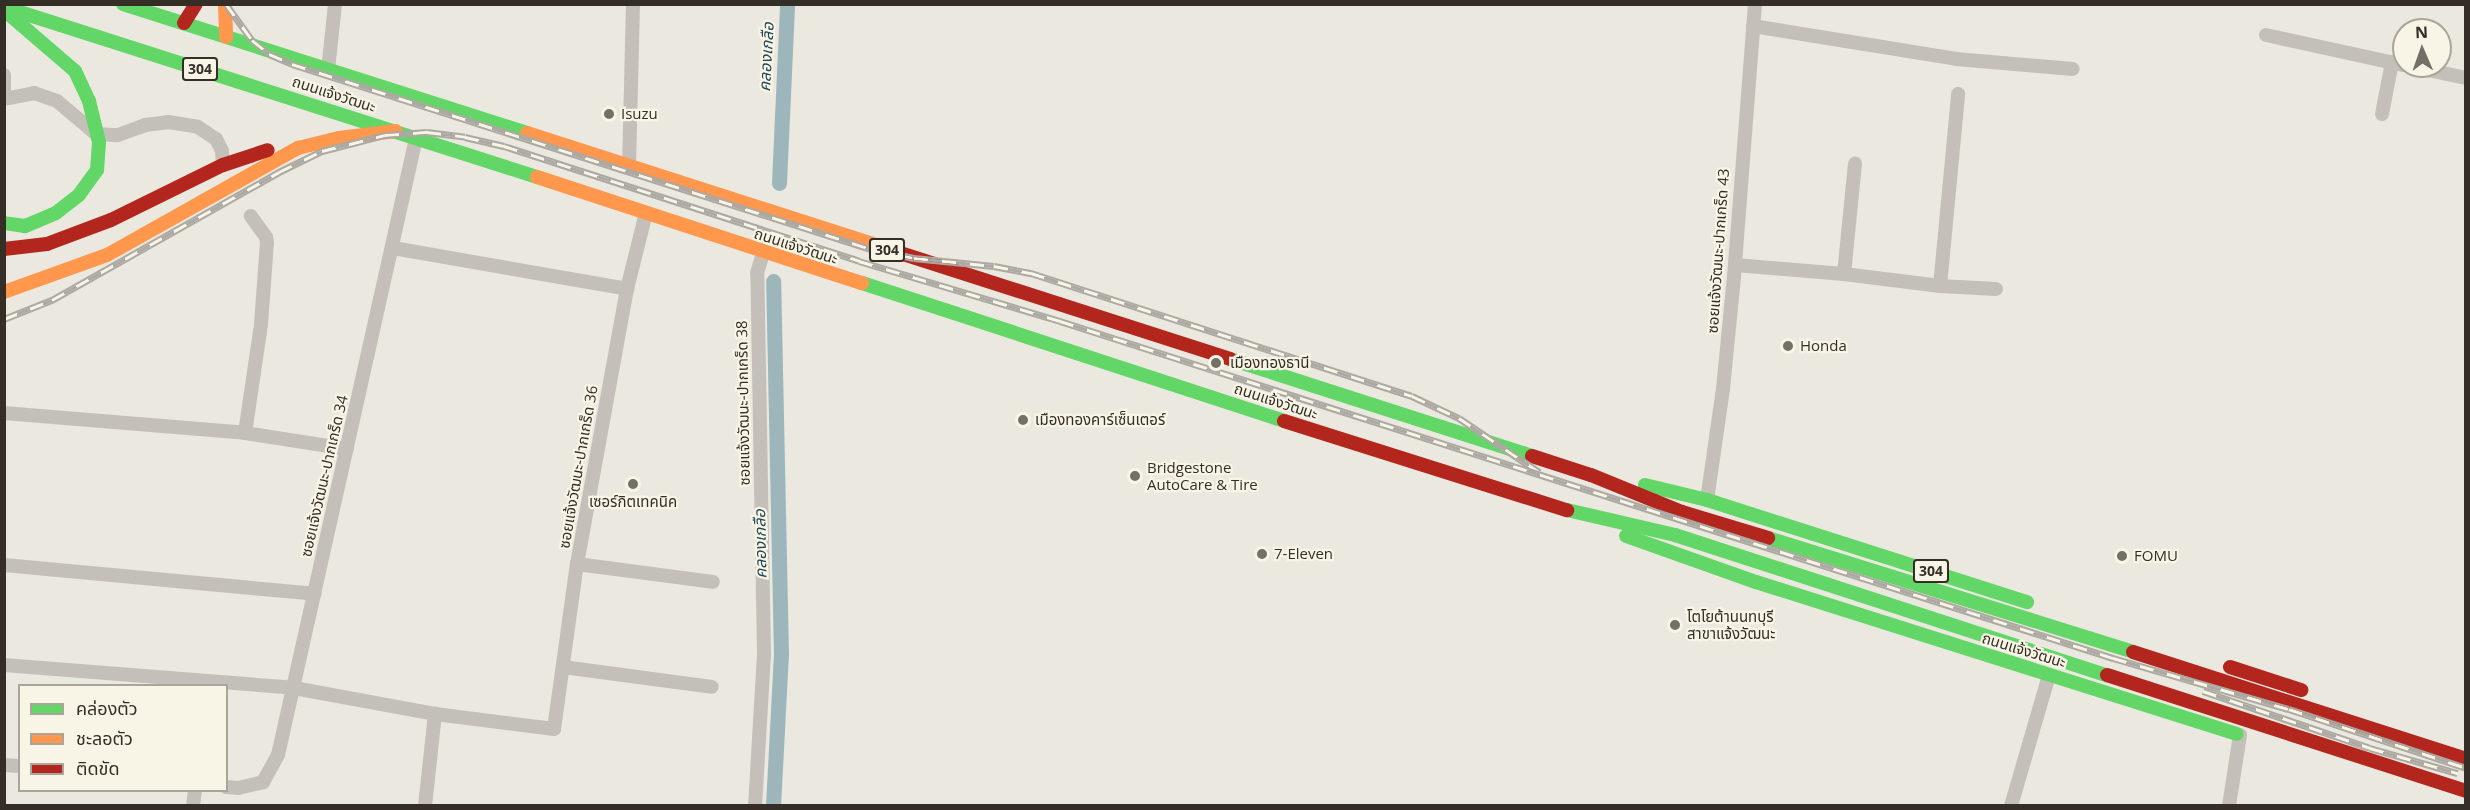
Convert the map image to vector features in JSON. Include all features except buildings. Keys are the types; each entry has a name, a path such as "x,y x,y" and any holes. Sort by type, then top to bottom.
{"main road":[{"name":"ถนนแจ้งวัฒนะ","path":"123,4 1591,476 1682,512 2056,627 2466,759"},
{"path":"184,23 196,4"},
{"path":"225,4 226,37"},
{"name":"ถนนแจ้งวัฒนะ","path":"4,8 396,131 762,253 1578,514 1675,535 2466,791"},
{"path":"4,8 75,71 89,101 99,142 97,170 79,195 56,213 25,226 4,223"},
{"path":"4,249 47,244 111,220 224,165 268,150 298,148 339,138 396,131"},
{"path":"4,292 107,255 237,180 298,148"},
{"name":"ถนนแจ้งวัฒนะ","path":"1591,476 1707,500 2042,607"},
{"name":"ถนนแจ้งวัฒนะ","path":"1578,514 1622,535 1695,561 2245,736"},
{"path":"2188,719 2210,714 2219,705 2225,688 2222,673 2211,661 2316,695"},
{"path":"2245,736 2236,724 2230,708 2235,692 2249,682 2268,678"},
{"path":"2373,714 2466,744"},
{"path":"2388,781 2407,725"},
{"path":"2421,792 2465,806"}],"street":[{"path":"328,70 335,4"},
{"path":"629,167 633,4"},
{"name":"ซอยแจ้งวัฒนะ-ปากเกร็ด 43","path":"1707,500 1723,389 1735,266 1755,4"},
{"path":"1753,26 1956,59 2073,69"},
{"path":"2266,35 2392,63"},
{"path":"4,75 4,92"},
{"path":"2382,114 2394,78"},
{"path":"4,99 34,93 57,101 96,134 118,135 144,125 168,122 198,127 216,139 222,151 224,165"},
{"path":"1940,286 1958,94"},
{"name":"ซอยแจ้งวัฒนะ-ปากเกร็ด 34","path":"228,787 238,788 263,782 279,755 416,138"},
{"path":"1844,274 1855,164"},
{"name":"ซอยแจ้งวัฒนะ-ปากเกร็ด 36","path":"435,714 554,729 577,564 627,289 646,213"},
{"path":"245,433 261,324 267,243 266,237 251,216"},
{"path":"393,248 627,289"},
{"name":"ซอยแจ้งวัฒนะ-ปากเกร็ด 38","path":"755,806 764,655 757,273 762,253"},
{"path":"1735,266 1844,274 1940,286 1996,289"},
{"path":"4,284 21,286"},
{"path":"4,412 245,433 347,449"},
{"path":"577,564 713,582"},
{"path":"4,565 315,594"},
{"path":"4,665 294,688 435,714 425,806"},
{"path":"563,667 712,687"},
{"path":"2011,806 2049,675"},
{"path":"2229,806 2245,736"}],"waterway":[{"name":"คลองเกลือ","path":"779,183 787,4"},
{"name":"คลองเกลือ","path":"773,281 781,655 773,806"}],"railway":[{"path":"226,4 252,40 269,54 292,64 871,249 914,258 994,266 1031,273 1412,396 1459,418 1539,472"},
{"path":"4,319 52,300 279,172 322,151 385,135 427,132 465,137 504,146 859,261 1060,321 2113,658 2289,709 2466,768"},
{"path":"2203,691 2370,748 2457,773"}],"traffic: fast":[{"path":"123,4 527,133"},
{"path":"4,7 537,177"},
{"path":"4,10 75,71 89,101 99,142 97,170 79,195 56,213 25,226 4,223"},
{"path":"862,283 1284,421"},
{"path":"1230,359 1532,456"},
{"path":"1645,485 1707,500 2027,602"},
{"path":"1567,510 1675,535 2107,675"},
{"path":"1626,536 1756,582 2237,734"},
{"path":"1768,538 2133,652"}],"traffic: slow":[{"path":"225,4 226,37"},
{"path":"4,292 107,255 298,148 339,138 396,131"},
{"path":"527,133 894,251"},
{"path":"537,177 862,283"}],"traffic: jam":[{"path":"184,23 196,4"},
{"path":"4,249 47,244 111,220 223,165 268,150"},
{"path":"894,251 1230,359"},
{"path":"1284,421 1567,510"},
{"path":"1532,456 1591,475 1682,512 1768,538"},
{"path":"2133,652 2466,759"},
{"path":"2230,667 2301,690"},
{"path":"2107,675 2466,791"}],"place":[{"name":"Isuzu","path":"609,114"},
{"name":"Honda","path":"1788,346"},
{"name":"เมืองทองธานี","path":"1216,363"},
{"name":"เมืองทองคาร์เซ็นเตอร์","path":"1023,420"},
{"name":"Bridgestone AutoCare & Tire","path":"1135,476"},
{"name":"เซอร์กิตเทคนิค","path":"633,484"},
{"name":"7-Eleven","path":"1262,554"},
{"name":"FOMU","path":"2122,556"},
{"name":"โตโยต้านนทบุรี สาขาแจ้งวัฒนะ","path":"1675,625"}]}
